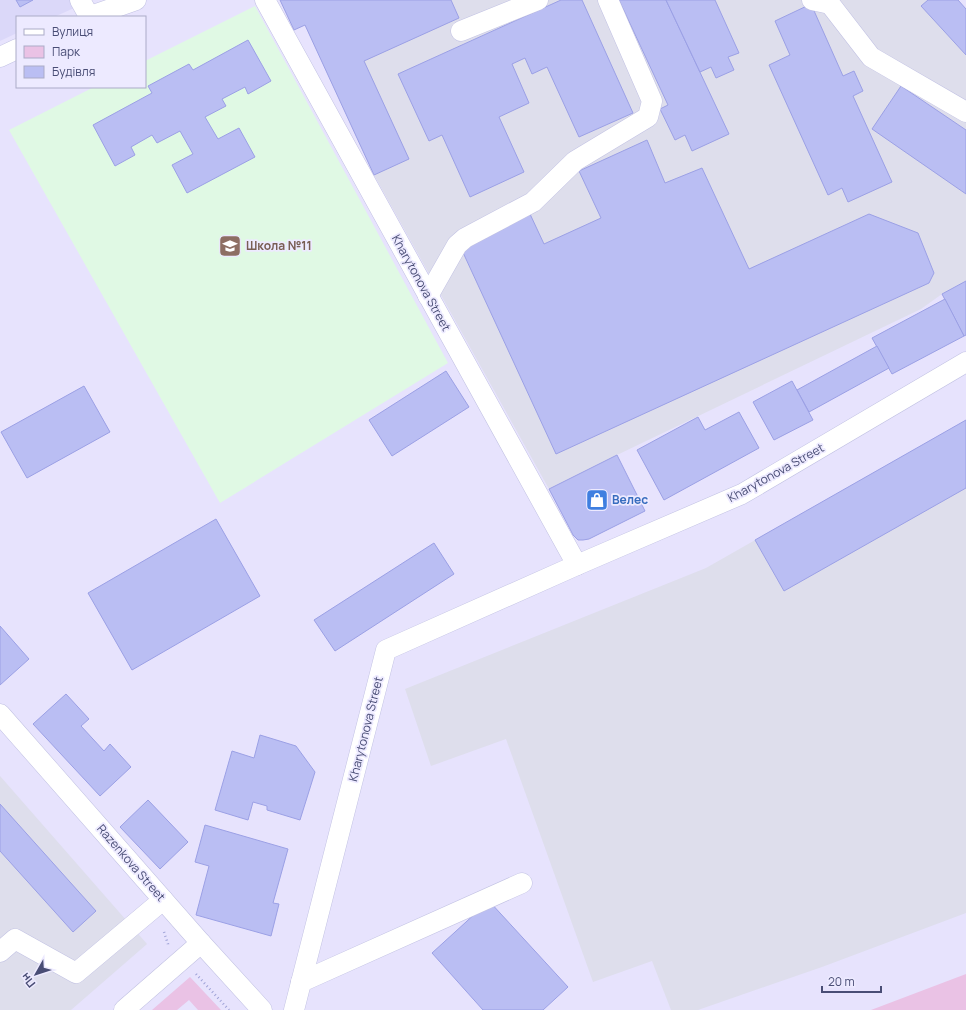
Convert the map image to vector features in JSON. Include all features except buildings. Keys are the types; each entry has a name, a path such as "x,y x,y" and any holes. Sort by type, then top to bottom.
{"street":[{"path":"86,11 136,0"},
{"name":"Kharytonova Street","path":"265,0 577,565"},
{"path":"461,31 538,0"},
{"path":"428,296 457,245 465,238 533,202 576,161 648,116 652,101 608,0"},
{"path":"812,0 830,4 871,57 966,112"},
{"path":"0,56 16,49"},
{"name":"Kharytonova Street","path":"294,1010 386,650 742,494 966,362"},
{"name":"Razenkova Street","path":"0,714 156,906 201,943 262,1010"},
{"path":"301,982 522,883"},
{"path":"0,952 15,939 76,973 156,906"},
{"path":"124,1010 174,955 201,943"}],"path":[{"path":"156,906 161,926 174,955 229,1010"},
{"path":"168,944 174,955"}],"shaded area":[{"path":"0,0 92,0 56,16 16,16 16,33 0,41"},
{"path":"280,0 958,0 966,9 966,281 942,294 921,309 549,489 374,175 305,25 294,30"},
{"name":"Школа №11","path":"255,6 448,363 220,503 9,130 92,88 146,88 146,60"},
{"path":"966,420 966,913 822,967 698,1010 671,1010 652,961 593,982 506,739 431,766 405,689 706,568"},
{"path":"0,776 147,944 71,1010 0,1010"}],"green space":[{"path":"966,974 966,1010 871,1010"},
{"path":"190,977 221,1010 198,1010 189,1000 177,1010 152,1010"}],"place":[{"name":"Школа №11","path":"230,246"},
{"name":"Велес","path":"597,500"}]}
